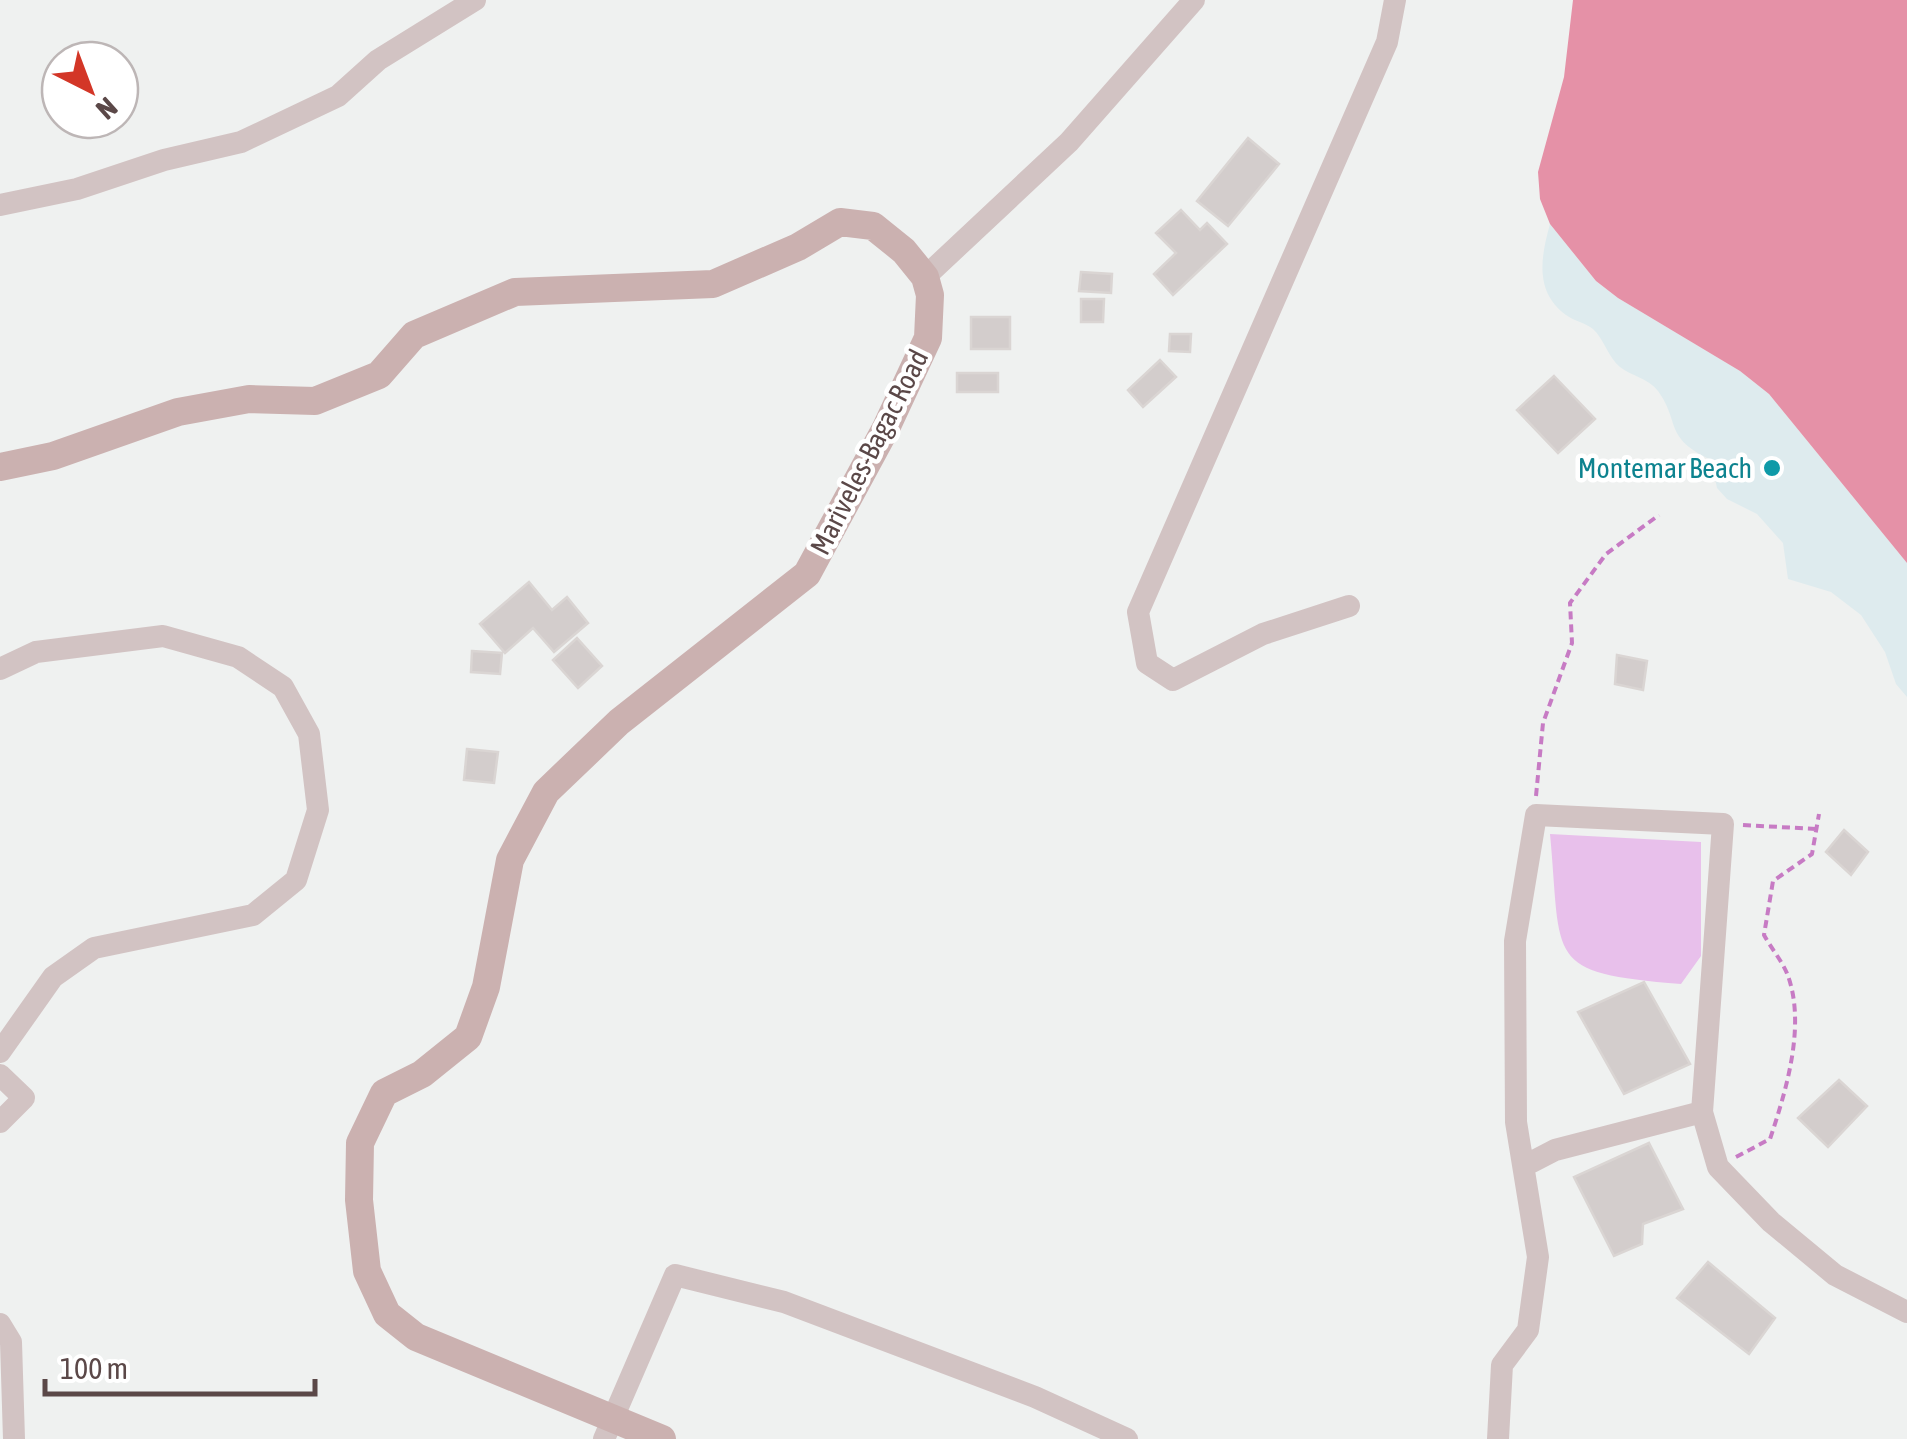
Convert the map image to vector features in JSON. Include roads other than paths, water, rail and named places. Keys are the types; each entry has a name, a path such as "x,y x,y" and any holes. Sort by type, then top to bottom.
{"main road":[{"path":"0,467 53,456 178,412 249,399 316,401 378,375 414,336 515,292 713,284 798,247 840,222 873,226 904,251 925,277"},
{"name":"Mariveles-Bagac Road","path":"662,1439 608,1429 416,1337 387,1314 367,1271 359,1200 360,1143 384,1093 422,1074 468,1037 486,987 510,860 546,792 620,722 806,574 886,428 928,338 930,296 925,277"}],"street":[{"path":"0,205 76,190 164,160 240,142 338,96 405,41 476,0"},
{"path":"925,277 1070,142 1194,0"},
{"path":"1349,606 1263,634 1173,680 1147,664 1138,612 1387,42 1395,0"},
{"path":"0,669 36,652 163,636 238,658 283,688 309,734 318,810 296,880 253,915 94,948 53,977 0,1052"},
{"path":"1498,1439 1502,1366 1528,1330 1537,1272 1526,1165 1516,1122 1515,941 1536,816 1724,824 1702,1112 1718,1167 1771,1222 1835,1274 1907,1312"},
{"path":"0,1075 24,1098 0,1122"},
{"path":"1526,1165 1556,1150 1702,1112"},
{"path":"608,1429 675,1275 784,1302 1035,1396 1127,1439"},
{"path":"0,1324 11,1342 14,1439"}],"place":[{"name":"Montemar Beach","path":"1772,468"}]}
